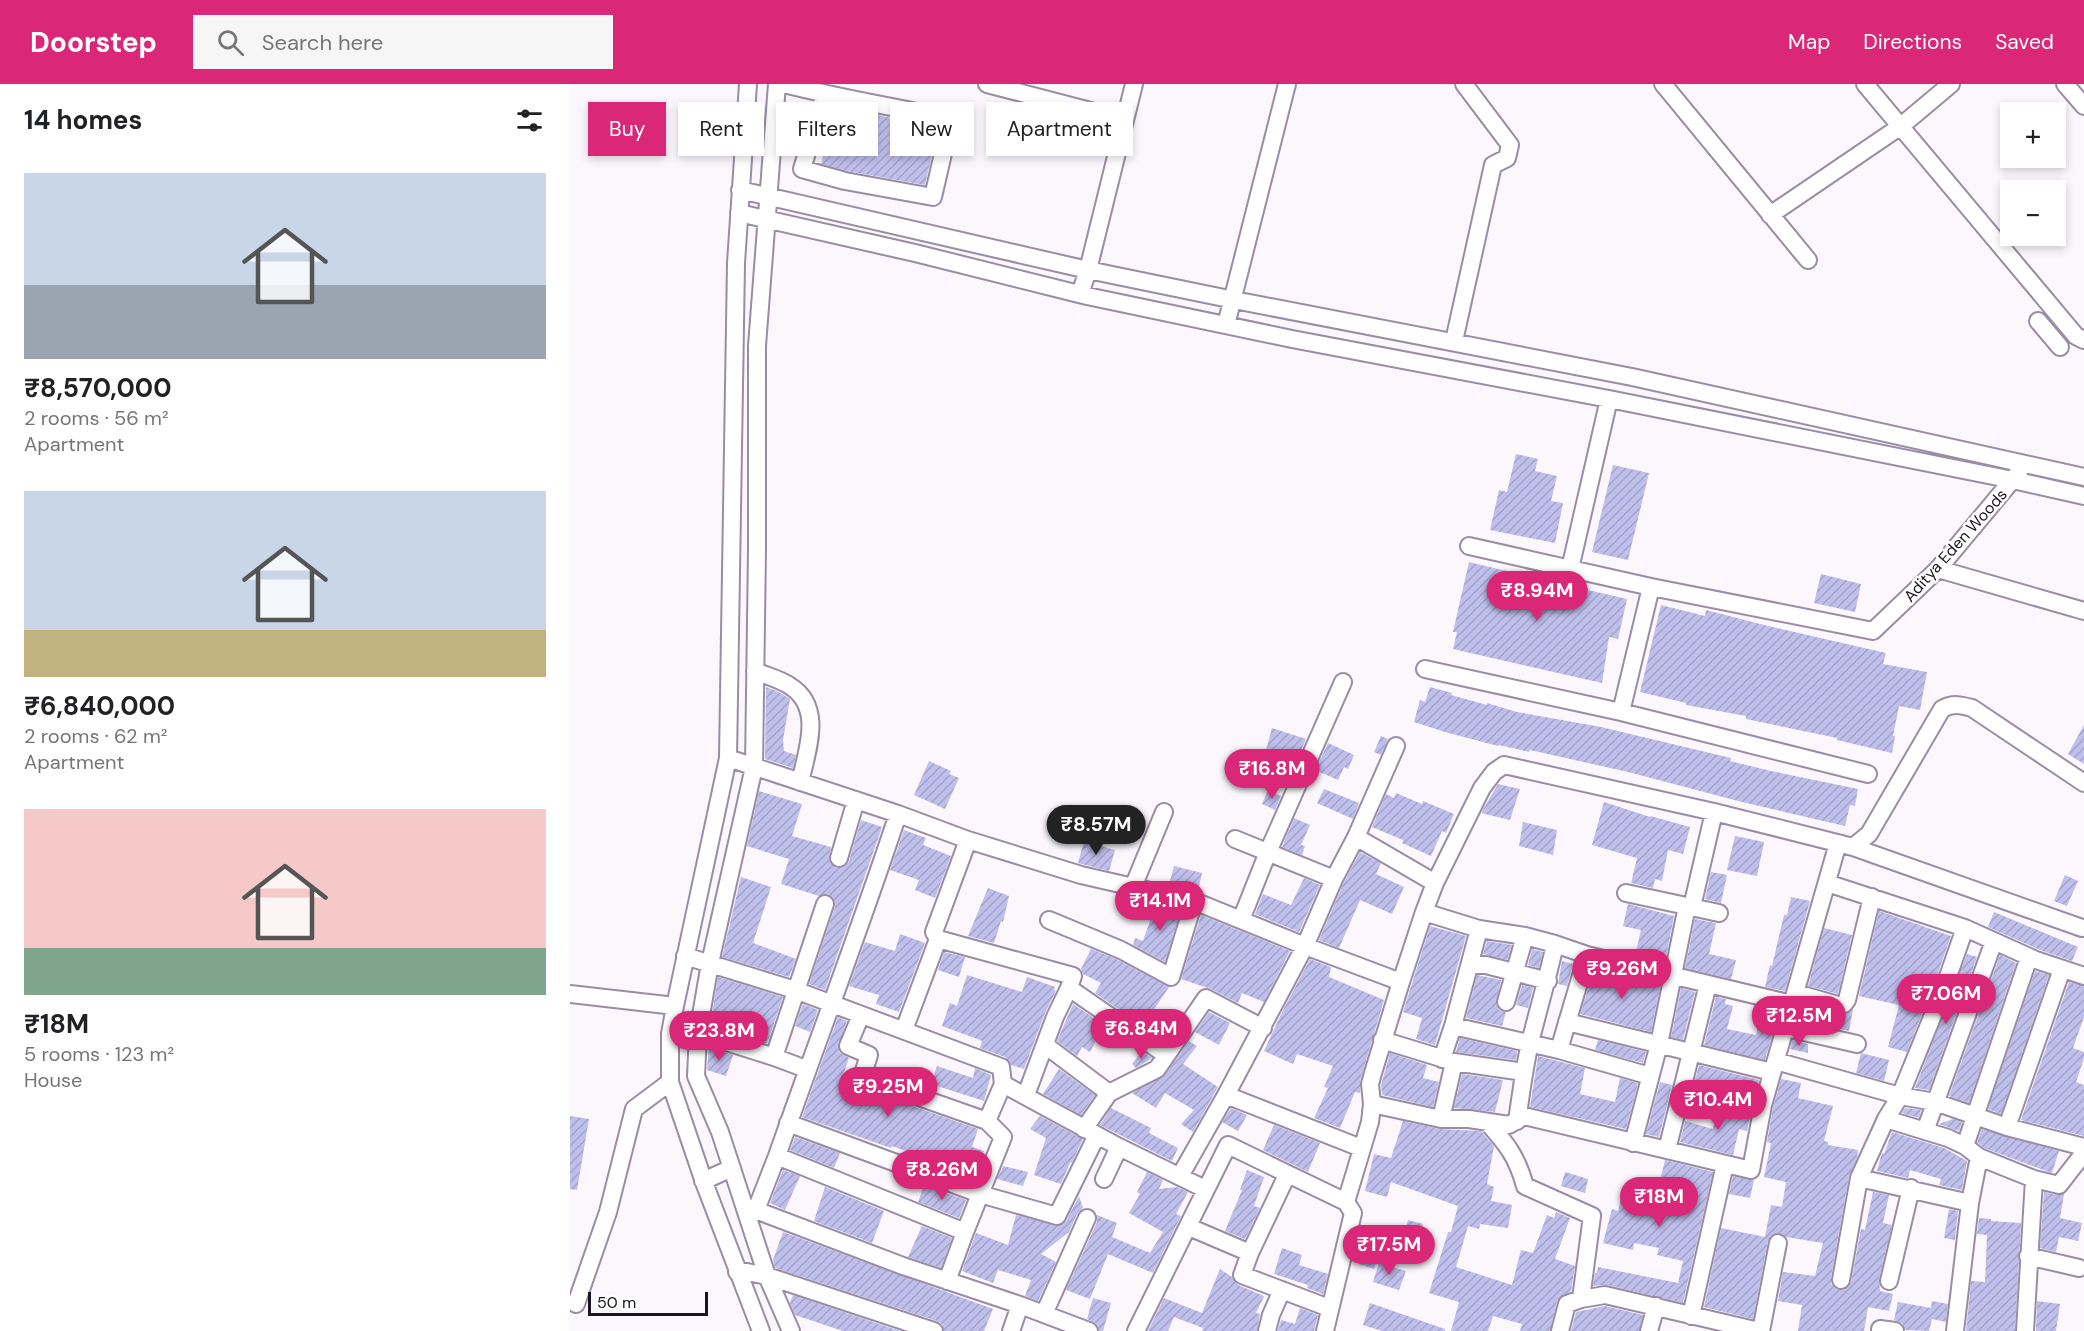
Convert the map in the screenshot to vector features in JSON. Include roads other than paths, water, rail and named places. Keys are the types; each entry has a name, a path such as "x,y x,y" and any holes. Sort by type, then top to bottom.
{"street":[{"path":"748,84 736,263 728,758 675,1006 670,1034 670,1082 703,1180 761,1331"},
{"path":"777,84 757,346 754,767 710,963 698,1033 696,1077 750,1208 767,1276 791,1331"},
{"path":"784,84 951,119 933,197 802,169 825,94"},
{"path":"987,84 1056,102"},
{"path":"1130,102 1134,84"},
{"path":"1226,325 1287,84"},
{"path":"1455,341 1492,165 1507,158 1510,145 1464,84"},
{"path":"1664,84 1808,260"},
{"path":"1865,84 2076,336 2084,340"},
{"path":"1770,215 1901,126 1951,84"},
{"path":"2065,84 2084,106"},
{"path":"1080,294 1116,156"},
{"path":"740,190 1088,270 1643,379 2084,477"},
{"path":"739,213 1080,294 1226,325 1609,399 2084,496"},
{"path":"2053,308 2033,325 2060,347"},
{"path":"1570,568 1609,399"},
{"name":"Aditya Eden Woods","path":"1651,587 1873,632 1938,569 2026,463"},
{"path":"1469,546 1651,587 1621,712"},
{"path":"1938,569 2084,611"},
{"path":"1425,669 1621,712 1868,774"},
{"path":"755,671 790,685 803,696 811,718 811,735 800,782"},
{"path":"1241,920 1268,852 1343,682"},
{"path":"1372,1104 1441,1119 1469,1119 1509,1125 1524,1116 1751,1170 1763,1105 1827,883 1846,845 1869,834 1942,709 1950,705 1972,708 2084,783"},
{"path":"1180,1176 1263,1028 1305,946 1396,746"},
{"path":"728,758 898,814 968,840 1081,875 1194,901 1401,982"},
{"path":"1346,1202 1370,1122 1372,1104 1370,1084 1424,912 1435,883 1482,788 1494,772 1504,765 1714,812 1846,845 2082,928"},
{"path":"838,858 856,800"},
{"path":"1133,887 1164,812"},
{"path":"1633,1143 1659,1044 1672,976 1714,812"},
{"path":"750,1208 777,1156 806,1069 870,901 898,814"},
{"path":"1356,837 1435,883"},
{"path":"1234,839 1335,879"},
{"path":"968,840 934,932 938,939 1073,976 1026,1095"},
{"path":"1827,883 1965,928 2030,957 2084,976"},
{"path":"1626,893 1719,913"},
{"path":"1424,912 1479,929 1525,936 1587,955 1672,976 1838,1005 1844,1004 1847,1000 1872,897"},
{"path":"1049,920 1121,950 1171,977 1194,901"},
{"path":"774,1057 825,904"},
{"path":"1841,1280 1859,1178 1886,1119 1900,1096 1944,988 1965,928"},
{"path":"1441,1119 1453,1026 1479,929"},
{"path":"1506,1002 1525,936"},
{"path":"904,1030 938,939"},
{"path":"1925,1131 1994,941"},
{"path":"1517,1121 1530,1043 1548,981 1555,944"},
{"path":"1558,1050 1587,955"},
{"path":"685,956 795,990 1001,1066 1003,1084 987,1121"},
{"path":"1965,1146 2030,957"},
{"path":"1470,965 1486,965 1548,981"},
{"path":"2007,1127 2062,969"},
{"path":"1667,1150 1708,984"},
{"path":"1069,988 1166,1055"},
{"path":"570,994 675,1006"},
{"path":"788,1123 980,1194 1057,1216 1108,1093 1156,1069 1206,998 1263,1028"},
{"path":"861,1015 848,1046 869,1055 862,1077 987,1121 1003,1137 947,1281"},
{"path":"1567,1022 1690,1052 1774,1066 1935,1102 2007,1127 2084,1147"},
{"path":"1453,1026 1558,1050 1650,1076"},
{"path":"1786,1028 1857,1044"},
{"path":"698,1033 806,1069"},
{"path":"1382,1040 1448,1060 1524,1072"},
{"path":"1045,1045 1108,1093"},
{"path":"576,1304 608,1212 634,1109 670,1082"},
{"path":"1003,1084 1090,1132 1205,1189"},
{"path":"1682,1088 1763,1105"},
{"path":"1226,1095 1361,1148"},
{"path":"1886,1119 1965,1146 1979,1157 2034,1179 2059,1185 2084,1153"},
{"path":"1487,1122 1508,1144 1520,1168 1525,1186 1592,1216 1581,1299"},
{"path":"1136,1331 1228,1145 1346,1202 1353,1213 1325,1331"},
{"path":"1104,1179 1119,1147"},
{"path":"777,1156 965,1232"},
{"path":"1954,1331 1970,1203 1979,1157"},
{"path":"1691,1316 1725,1164"},
{"path":"703,1180 732,1168"},
{"path":"1287,1175 1242,1275 1329,1308"},
{"path":"1859,1178 1970,1203"},
{"path":"2025,1331 2034,1179"},
{"path":"1889,1281 1911,1188"},
{"path":"750,1208 903,1266 1089,1331"},
{"path":"1044,1314 1087,1218"},
{"path":"1189,1227 1250,1253"},
{"path":"1560,1331 1567,1304 1605,1295 1760,1331 1778,1243"},
{"path":"2028,1257 2079,1268"},
{"path":"737,1272 767,1276 934,1331"},
{"path":"1267,1331 1282,1290"},
{"path":"1011,1331 1020,1305"},
{"path":"1649,1331 1656,1306"}]}
